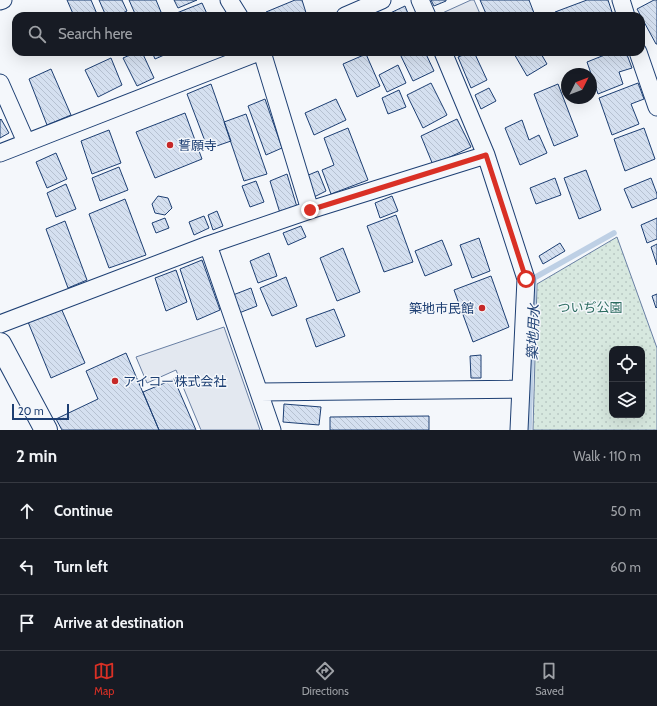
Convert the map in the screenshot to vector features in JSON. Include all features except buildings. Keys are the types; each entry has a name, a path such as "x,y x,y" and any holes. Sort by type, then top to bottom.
{"street":[{"path":"0,2 4,0"},
{"path":"229,0 236,12"},
{"path":"354,12 382,0"},
{"path":"420,0 425,12"},
{"path":"621,0 625,12"},
{"path":"0,153 250,56"},
{"path":"261,56 310,210"},
{"path":"444,56 486,155 526,279 519,430"},
{"path":"639,56 657,107"},
{"path":"0,83 26,142"},
{"path":"0,324 208,245 310,210 486,155"},
{"path":"208,245 272,430"},
{"path":"0,344 46,430"},
{"path":"260,392 521,390"}],"green space":[{"name":"ついぢ公園","path":"617,237 657,348 657,430 533,430 537,284"}],"shaded area":[{"path":"474,0 479,12 445,12"},
{"path":"224,327 260,430 201,430 176,370 147,383 136,357"}],"waterway":[{"name":"築地用水","path":"529,430 534,278 614,233"}],"place":[{"name":"誓願寺","path":"170,145"},
{"name":"築地市民館","path":"482,308"},
{"name":"アイコー株式会社","path":"115,381"}],"route":[{"path":"310,210 486,155 526,279"}]}
